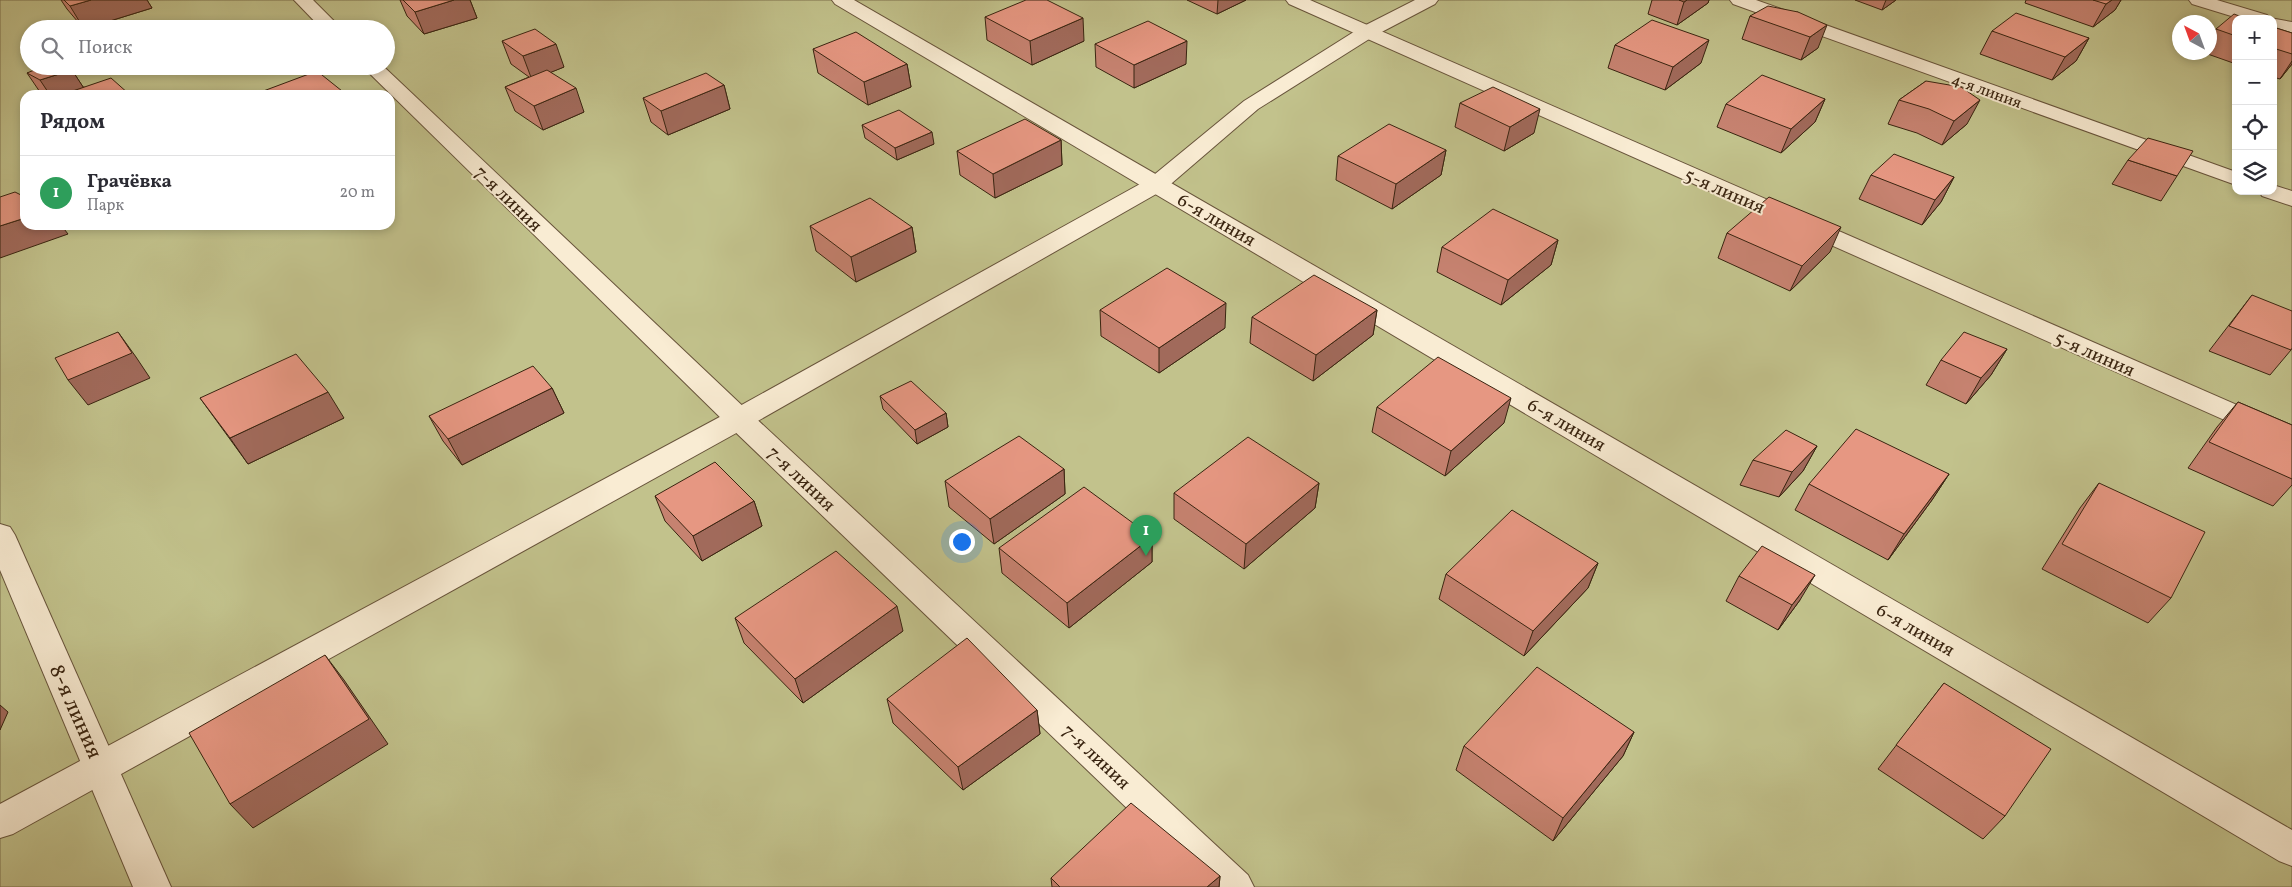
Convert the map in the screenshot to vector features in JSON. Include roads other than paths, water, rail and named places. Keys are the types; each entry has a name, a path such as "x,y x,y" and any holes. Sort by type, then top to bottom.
{"street":[{"path":"303,0 324,20"},
{"name":"6-я линия","path":"841,0 2292,849"},
{"name":"5-я линия","path":"1295,0 2292,440"},
{"path":"0,822 739,419 1157,184 1251,105 1367,32 1429,0"},
{"name":"4-я линия","path":"1739,0 2232,178"},
{"path":"2198,0 2248,15"},
{"path":"2277,23 2292,28"},
{"name":"7-я линия","path":"381,75 739,419 1235,887"},
{"path":"2277,194 2292,199"},
{"name":"8-я линия","path":"0,535 152,887"}],"place":[{"name":"Грачёвка","path":"1146,556"}]}
